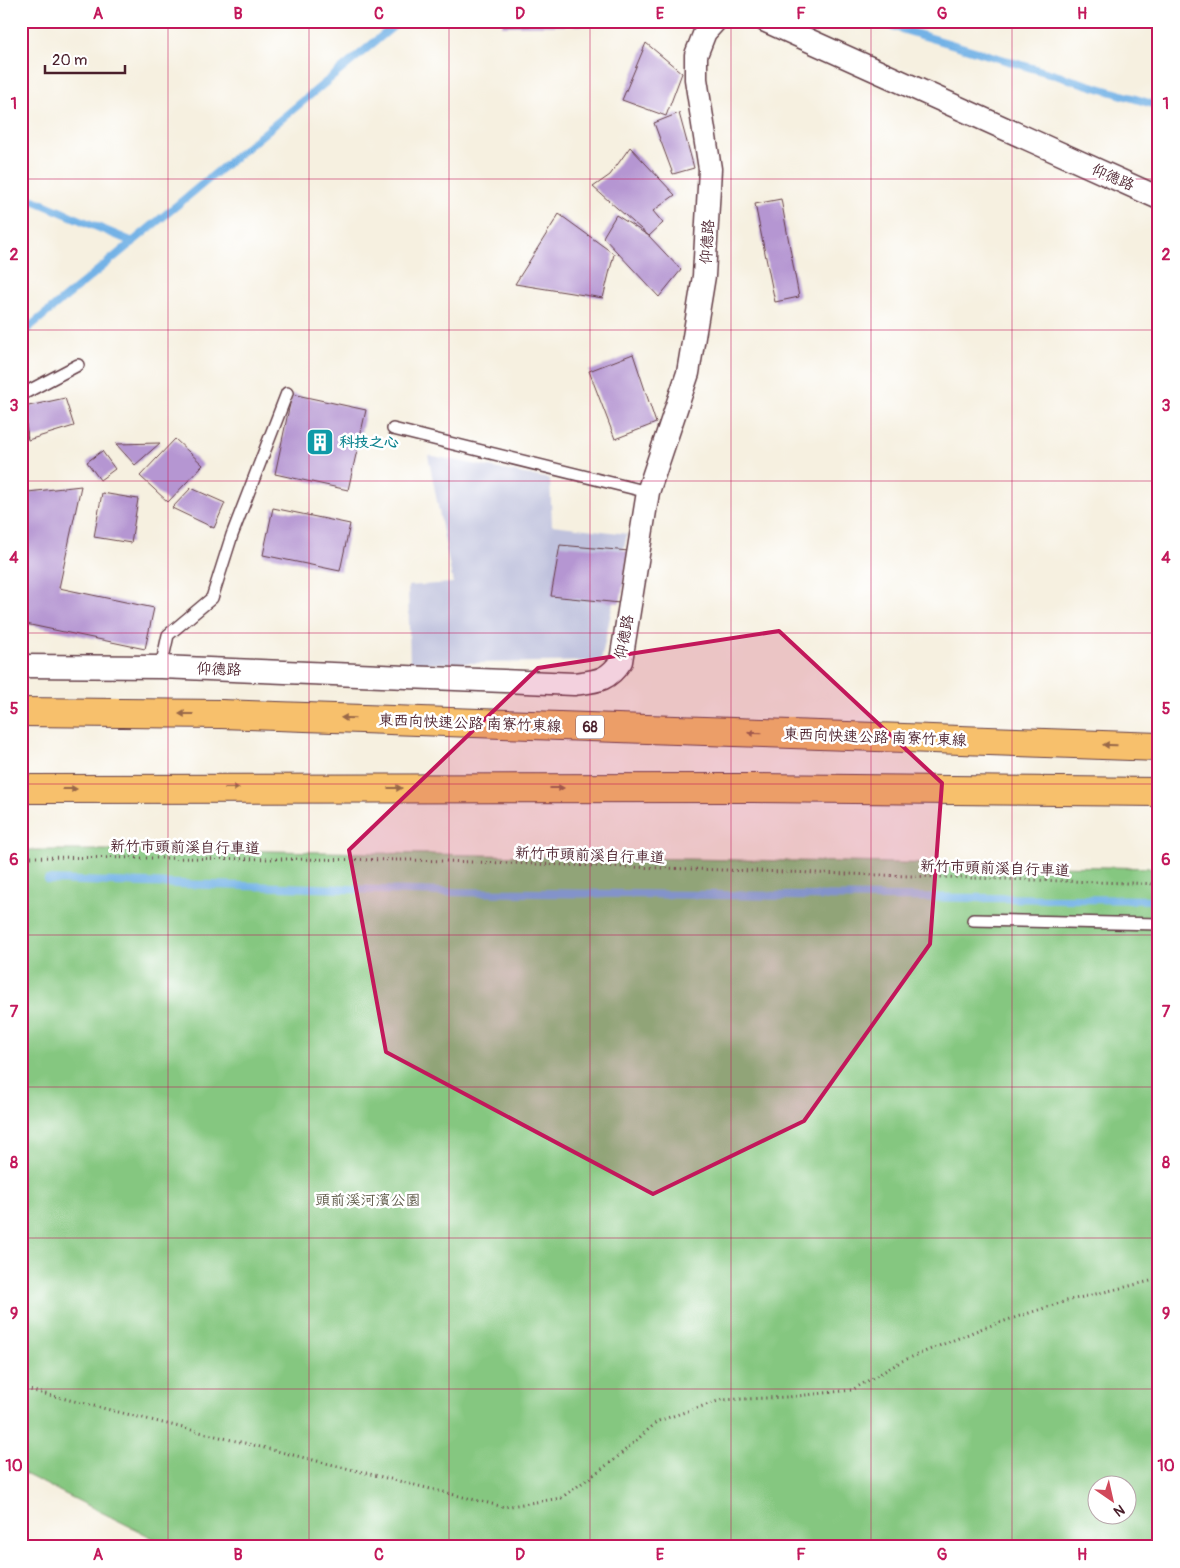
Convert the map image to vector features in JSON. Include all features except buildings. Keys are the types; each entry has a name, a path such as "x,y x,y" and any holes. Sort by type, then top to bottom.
{"highway":[{"name":"東西向快速公路 南寮竹東線","path":"21,712 221,714 1159,747"},
{"path":"21,789 753,788 1159,792"}],"street":[{"name":"仰德路","path":"21,666 161,667 574,684 597,681 612,674 621,661 648,492 688,373 704,276 710,169 696,80 696,56 705,32 715,21"},
{"name":"仰德路","path":"766,21 1159,198"}],"lane":[{"path":"21,395 78,366"},
{"path":"161,667 168,635 212,598 232,535 287,393"},
{"path":"393,428 648,492"},
{"path":"973,920 1159,924"}],"path":[{"name":"新竹市頭前溪自行車道","path":"21,857 412,860 1159,884"},
{"path":"21,1388 504,1507 561,1498 614,1460 658,1421 722,1400 788,1397 852,1390 902,1361 983,1328 1066,1301 1159,1279"}],"highlighted area":[{"path":"779,631 942,783 930,944 804,1121 653,1194 386,1052 349,850 538,668"}],"shaded area":[{"path":"428,455 550,479 552,525 627,534 601,661 410,664 408,586 453,583"}],"green space":[{"name":"頭前溪河濱公園","path":"21,850 220,850 1159,868 1159,1547 171,1547 21,1472"}],"waterway":[{"path":"21,334 400,21"},
{"path":"874,21 1159,106"},
{"path":"21,195 133,242"},
{"path":"48,880 443,892 1159,900"}],"place":[{"name":"科技之心","path":"320,442"}]}
